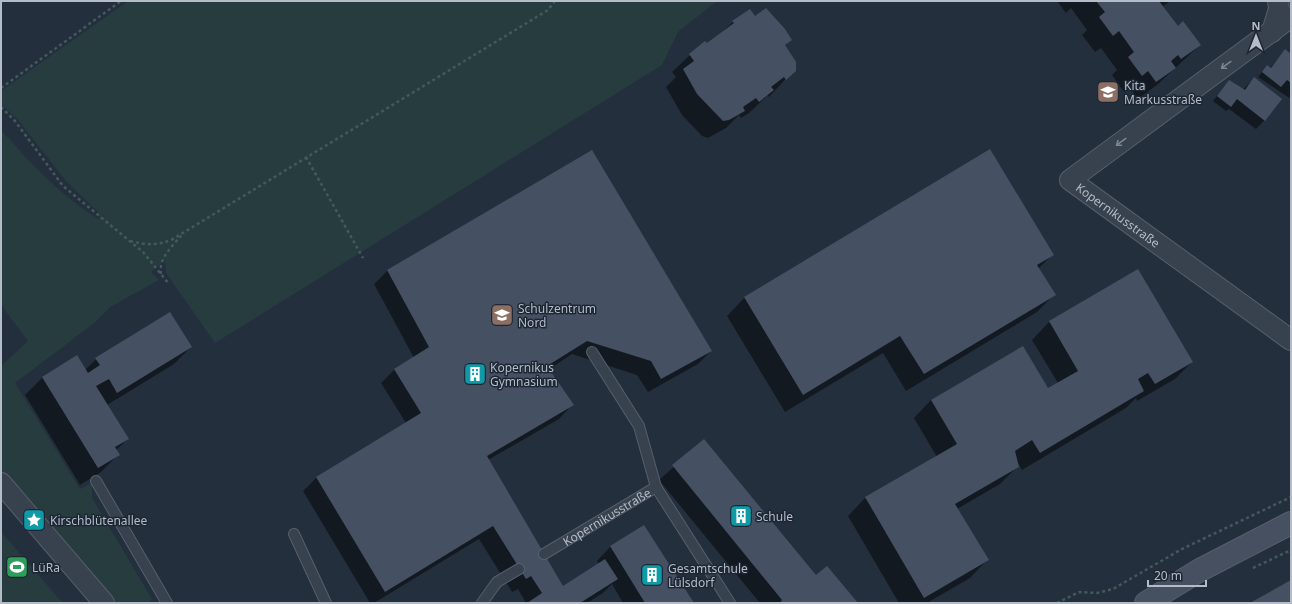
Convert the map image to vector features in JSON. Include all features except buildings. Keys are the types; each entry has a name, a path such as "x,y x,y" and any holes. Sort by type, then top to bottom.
{"street":[{"path":"1272,32 1279,9 1278,1"},
{"name":"Kopernikusstraße","path":"1291,17 1070,180 1291,340"},
{"path":"1,483 104,603"},
{"path":"1146,603 1200,570 1291,523"}],"lane":[{"path":"592,352 639,426 656,487"},
{"path":"96,481 167,603"},
{"name":"Kopernikusstraße","path":"544,554 656,487 730,603"},
{"path":"294,534 326,603"},
{"path":"482,603 497,582 519,569"}],"path":[{"path":"1,88 121,1"},
{"path":"130,241 144,245 161,245 185,232 548,10 555,1"},
{"path":"1,108 15,121 64,186 143,252 162,277 170,284"},
{"path":"306,158 364,258"},
{"path":"162,277 160,270 167,253 185,232"},
{"path":"1057,603 1079,592 1097,593 1112,589 1182,549 1291,497"}],"green space":[{"path":"128,1 717,1 678,32 662,65 215,343 166,273 165,260 151,272 159,280 110,307 93,324 15,383 80,489 92,483 92,498 152,599 148,603 114,603 1,475 1,366 28,341 1,305 1,130 34,166 60,190 86,211 99,219 98,212 66,181 18,120 1,104 1,91"},
{"name":"LüRa","path":"1,532 63,603 1,603"}],"place":[{"name":"Kita Markusstraße","path":"1108,92"},
{"name":"Schulzentrum Nord","path":"502,315"},
{"name":"Kopernikus Gymnasium","path":"475,374"},
{"name":"Schule","path":"741,516"},
{"name":"Kirschblütenallee","path":"34,520"},
{"name":"LüRa","path":"17,567"},
{"name":"Gesamtschule Lülsdorf","path":"652,575"}]}
